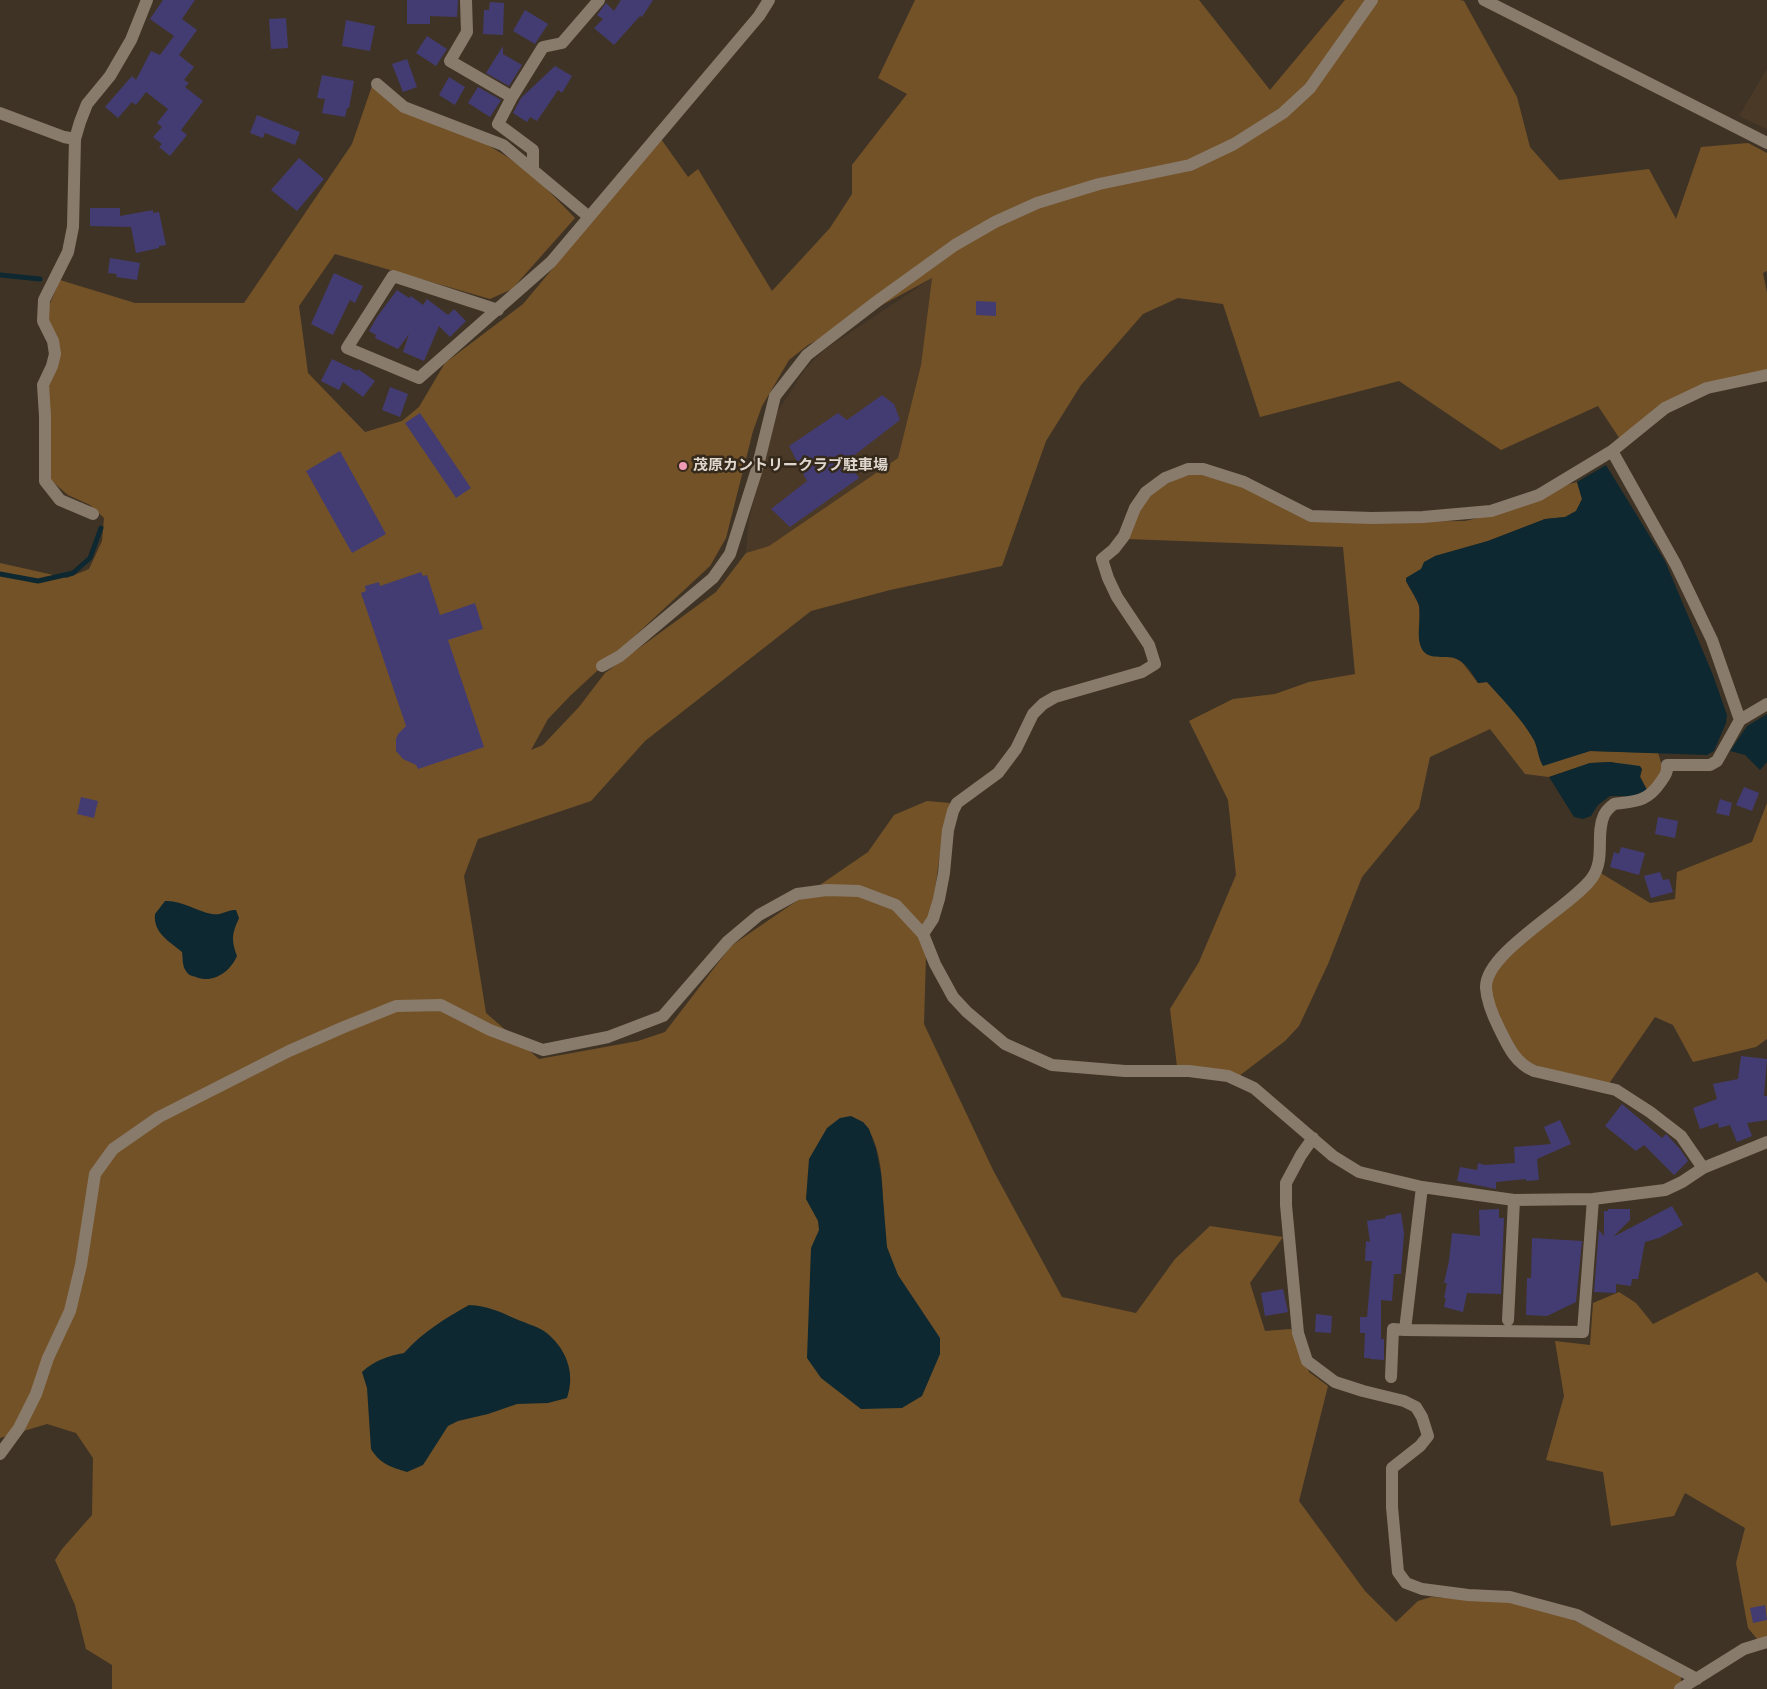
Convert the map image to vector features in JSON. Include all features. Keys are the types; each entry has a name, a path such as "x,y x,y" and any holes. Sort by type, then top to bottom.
{"street":[{"path":"93,514 60,500 45,481 43,385 52,366 55,354 53,341 43,321 44,300 68,252 73,227 75,139 80,122 87,104 110,76 131,40 147,0"},
{"path":"466,0 467,32 450,61 512,97"},
{"path":"533,168 533,150 498,124 512,97 543,47 562,43 599,0"},
{"path":"498,310 393,276 347,348 419,378 498,310 551,262 759,16 769,0"},
{"path":"602,666 620,656 713,578 730,554 757,469 776,396 807,355 955,245 995,222 1037,203 1099,184 1190,166 1242,139 1284,113 1310,88 1372,0"},
{"path":"1484,0 1767,143"},
{"path":"377,84 404,107 503,145 533,168 589,217"},
{"path":"0,113 64,137 75,139"},
{"path":"924,934 933,919 939,899 952,811 962,798 998,773 1016,749 1033,714 1043,704 1055,697 1142,672 1155,664 1149,645 1114,590 1102,559 1114,549 1124,536 1136,508 1146,492 1155,484 1176,472 1188,469 1203,469 1244,482 1311,516 1422,517 1491,511 1539,495 1612,451 1665,408 1707,388 1767,375"},
{"path":"1612,451 1676,565 1712,640 1740,720"},
{"path":"1703,1168 1680,1136 1650,1112 1616,1090 1524,1067 1506,1042 1492,1014 1486,988 1493,967 1503,955 1556,912 1592,878 1598,866 1601,846 1601,825 1605,813 1614,804 1641,800 1654,792 1668,772 1667,765 1710,765 1717,761 1740,720 1767,704"},
{"path":"0,1454 18,1428 36,1394 48,1358 70,1311 81,1265 95,1174 113,1149 159,1118 289,1051 344,1026 396,1006 441,1005 490,1030 543,1050 608,1038 663,1016 728,941 760,915 797,894 828,890 859,891 896,905 924,934 935,964 953,997 967,1012 1005,1044 1052,1065 1125,1071 1189,1071 1228,1076 1254,1088 1333,1156 1359,1172 1422,1187 1514,1200 1593,1199 1664,1190 1682,1182 1703,1168 1767,1142"},
{"path":"1313,1138 1292,1170 1286,1183 1286,1205 1298,1333 1307,1361 1335,1382 1363,1391 1404,1400 1416,1407 1422,1417 1428,1436 1420,1446 1392,1468 1392,1507 1398,1572 1406,1582 1422,1589 1468,1596 1510,1597 1577,1615 1697,1679"},
{"path":"1405,1330 1422,1187"},
{"path":"1391,1377 1393,1329 1583,1332 1593,1199"},
{"path":"1508,1320 1514,1200"},
{"path":"1680,1689 1744,1649 1767,1642"}],"shaded area":[{"path":"915,0 1199,0 1270,90 1345,0 1464,1 1517,97 1530,147 1559,180 1649,169 1676,219 1701,147 1748,143 1767,153 1767,271 1763,273 1767,293 1767,370 1709,383 1620,439 1598,406 1501,450 1399,381 1260,417 1223,304 1178,298 1143,314 1081,385 1046,441 1002,566 890,590 811,611 645,741 591,801 478,839 464,876 486,1013 539,1059 638,1041 665,1032 731,946 868,852 894,815 927,801 950,803 944,823 934,897 927,920 924,1024 993,1170 1062,1297 1136,1313 1175,1259 1210,1226 1283,1237 1250,1283 1265,1331 1291,1329 1309,1372 1328,1386 1299,1501 1365,1591 1396,1622 1418,1601 1431,1597 1507,1602 1565,1616 1681,1673 1681,1685 1675,1689 112,1689 112,1665 86,1649 75,1605 55,1560 62,1549 92,1515 93,1458 76,1433 47,1424 0,1438 0,563 67,578 89,569 102,541 104,518 90,505 68,495 48,478 48,389 59,362 45,315 60,280 135,303 244,303 352,144 372,86 483,142 509,158 535,177 575,218 512,289 490,299 335,254 299,306 308,373 365,432 402,421 419,407 445,363 523,304 661,139 688,177 698,169 772,291 830,228 852,194 852,165 907,94 878,78","holes":["932,278 921,365 898,458 769,546 746,553 716,592 605,673 579,707 543,745 531,750 548,719 570,696 710,566 726,538 753,431 762,406 789,360 808,345","863,1122 875,1143 881,1168 884,1218"]},
{"path":"1767,69 1767,129 1739,116"},
{"path":"932,278 921,365 898,458 769,546 746,553 749,519 776,414 806,368 824,350"},
{"path":"1190,472 1242,484 1324,522 1465,521 1491,515 1577,482 1582,499 1576,511 1565,517 1545,519 1488,541 1435,556 1421,569 1406,578 1419,605 1420,643 1436,656 1453,657 1461,661 1478,683 1487,682 1524,724 1535,743 1543,765 1590,751 1658,753 1664,772 1647,790 1640,776 1642,769 1610,762 1590,763 1549,777 1525,774 1490,729 1430,757 1419,808 1362,877 1328,964 1299,1026 1285,1041 1239,1076 1177,1066 1170,1009 1199,962 1236,875 1228,800 1189,721 1233,699 1275,694 1309,682 1355,674 1343,547 1127,539 1139,509 1151,492"},
{"path":"1767,803 1767,1039 1756,1047 1693,1062 1673,1025 1655,1017 1608,1085 1523,1061 1496,1011 1490,986 1495,970 1599,872 1650,903 1675,899 1677,872 1752,842"},
{"path":"1757,1272 1767,1283 1767,1639 1758,1640 1748,1628 1736,1563 1745,1528 1685,1493 1674,1516 1611,1526 1603,1472 1546,1460 1564,1396 1555,1341 1590,1345 1593,1303 1619,1292 1636,1303 1653,1324"}],"water":[{"path":"1606,465 1665,561 1713,675 1727,715 1726,723 1714,751 1707,755 1590,751 1543,766 1534,740 1529,732 1487,682 1478,683 1468,668 1454,658 1435,657 1424,652 1419,642 1419,606 1406,578 1421,569 1424,562 1435,556 1488,541 1545,519 1565,517 1576,511 1582,499 1577,482"},
{"path":"1767,714 1767,762 1760,770 1745,755 1730,751 1747,726"},
{"path":"1610,762 1640,766 1642,769 1640,777 1647,790 1633,796 1610,796 1598,805 1591,816 1583,819 1574,817 1549,777 1590,763"},
{"path":"165,901 177,902 212,914 236,910 239,918 233,941 237,956 225,972 215,978 202,979 187,972 183,964 182,952 163,936 155,921 155,914"},
{"path":"851,1116 863,1122 869,1129 876,1149 881,1174 887,1247 898,1275 940,1338 940,1354 922,1396 902,1408 861,1409 821,1378 807,1358 811,1248 819,1230 818,1221 806,1199 809,1159 827,1128 840,1118"},
{"path":"469,1305 482,1306 498,1311 541,1329 552,1337 567,1361 570,1379 567,1398 548,1403 517,1404 488,1414 458,1421 448,1426 423,1465 407,1472 386,1464 371,1449 367,1388 362,1372 382,1359 404,1353 434,1326"}],"building":[{"path":"163,0 195,0 182,19 197,30 179,55 194,67 184,80 189,83 185,87 203,101 181,130 187,135 170,156 159,147 162,144 153,137 162,127 157,123 168,109 146,92 136,105 132,102 118,118 105,107 132,76 136,80 151,51 160,55 174,36 150,19"},
{"path":"407,0 458,0 457,17 430,16 430,24 407,24"},
{"path":"621,0 653,0 642,17 640,16 614,45 594,28 603,19 597,15 606,3 614,11"},
{"path":"490,2 504,3 503,35 483,34 484,10 489,10"},
{"path":"525,10 548,24 535,44 513,31"},
{"path":"286,18 288,48 271,49 269,19"},
{"path":"346,20 375,26 370,51 342,46"},
{"path":"427,36 447,49 436,66 416,53"},
{"path":"503,46 503,54 522,65 509,86 486,73"},
{"path":"407,59 417,87 403,92 392,64"},
{"path":"555,66 572,76 562,93 558,90 537,121 530,117 527,122 513,113 521,98"},
{"path":"322,75 354,81 349,108 347,108 345,117 322,113 325,99 317,98"},
{"path":"449,77 465,87 455,105 439,95"},
{"path":"478,87 501,100 490,117 468,103"},
{"path":"257,115 300,132 295,145 265,133 263,138 250,133"},
{"path":"299,158 324,179 297,211 271,190"},
{"path":"90,208 120,208 120,216 153,210 153,213 159,212 166,245 136,253 131,227 90,226"},
{"path":"110,258 140,263 137,280 116,277 117,274 108,273"},
{"path":"334,273 363,286 355,303 350,300 333,335 311,324"},
{"path":"397,290 409,298 411,296 423,305 427,299 448,315 454,309 466,321 450,337 439,326 424,361 403,352 409,334 398,349 375,338 376,335 369,331"},
{"path":"976,301 996,302 996,316 976,315"},
{"path":"332,359 357,371 358,369 375,381 363,397 343,382 339,390 321,381"},
{"path":"390,387 408,394 400,417 382,410"},
{"path":"882,395 894,404 900,420 847,461 859,478 790,527 771,509 807,481 789,446 838,413 847,420"},
{"path":"420,413 471,488 456,498 405,423"},
{"path":"340,451 386,534 352,553 306,471"},
{"path":"421,572 423,576 427,575 440,615 475,603 483,629 448,640 484,747 418,769 416,765 403,759 396,751 398,734 406,726 361,593 366,591 365,586 379,582 380,586"},
{"path":"1744,787 1759,793 1752,811 1736,805"},
{"path":"81,797 98,801 94,818 77,814"},
{"path":"1720,799 1732,803 1729,816 1716,813"},
{"path":"1658,817 1678,821 1675,838 1655,834"},
{"path":"1621,847 1645,853 1639,875 1610,867 1614,852 1619,854"},
{"path":"1660,872 1663,880 1669,879 1673,892 1651,898 1644,876"},
{"path":"1741,1056 1767,1059 1764,1096 1767,1096 1767,1120 1747,1123 1752,1136 1737,1142 1730,1125 1719,1128 1718,1123 1700,1129 1693,1108 1717,1099 1713,1084 1738,1079"},
{"path":"1622,1104 1662,1138 1666,1134 1680,1149 1688,1161 1674,1175 1644,1145 1636,1151 1605,1126"},
{"path":"1560,1120 1571,1144 1537,1159 1539,1180 1526,1181 1526,1179 1496,1182 1496,1189 1457,1181 1460,1167 1477,1170 1478,1163 1485,1165 1515,1163 1514,1147 1551,1144 1544,1127"},
{"path":"1672,1206 1683,1225 1659,1238 1645,1242 1638,1279 1632,1279 1631,1286 1616,1284 1616,1293 1594,1292 1599,1230 1604,1236 1604,1211 1608,1211 1608,1209 1630,1209 1630,1220 1613,1237"},
{"path":"1499,1209 1499,1218 1504,1218 1501,1294 1467,1293 1463,1312 1444,1307 1447,1283 1444,1283 1452,1233 1480,1236 1479,1210"},
{"path":"1401,1213 1404,1233 1401,1274 1394,1274 1392,1301 1381,1300 1381,1339 1384,1339 1384,1360 1364,1358 1365,1333 1360,1333 1360,1317 1367,1317 1372,1261 1365,1261 1366,1241 1370,1242 1367,1221"},
{"path":"1532,1238 1582,1241 1576,1302 1547,1316 1526,1315 1527,1278 1531,1278"},
{"path":"1283,1289 1288,1312 1265,1316 1261,1293"},
{"path":"1316,1314 1332,1316 1331,1333 1315,1332"},
{"path":"1765,1605 1767,1620 1753,1623 1750,1608"}],"waterway":[{"path":"0,275 40,279"},
{"path":"0,574 38,581 73,573 90,558 101,528"}],"place":[{"name":"茂原カントリークラブ駐車場","path":"683,466"}]}
